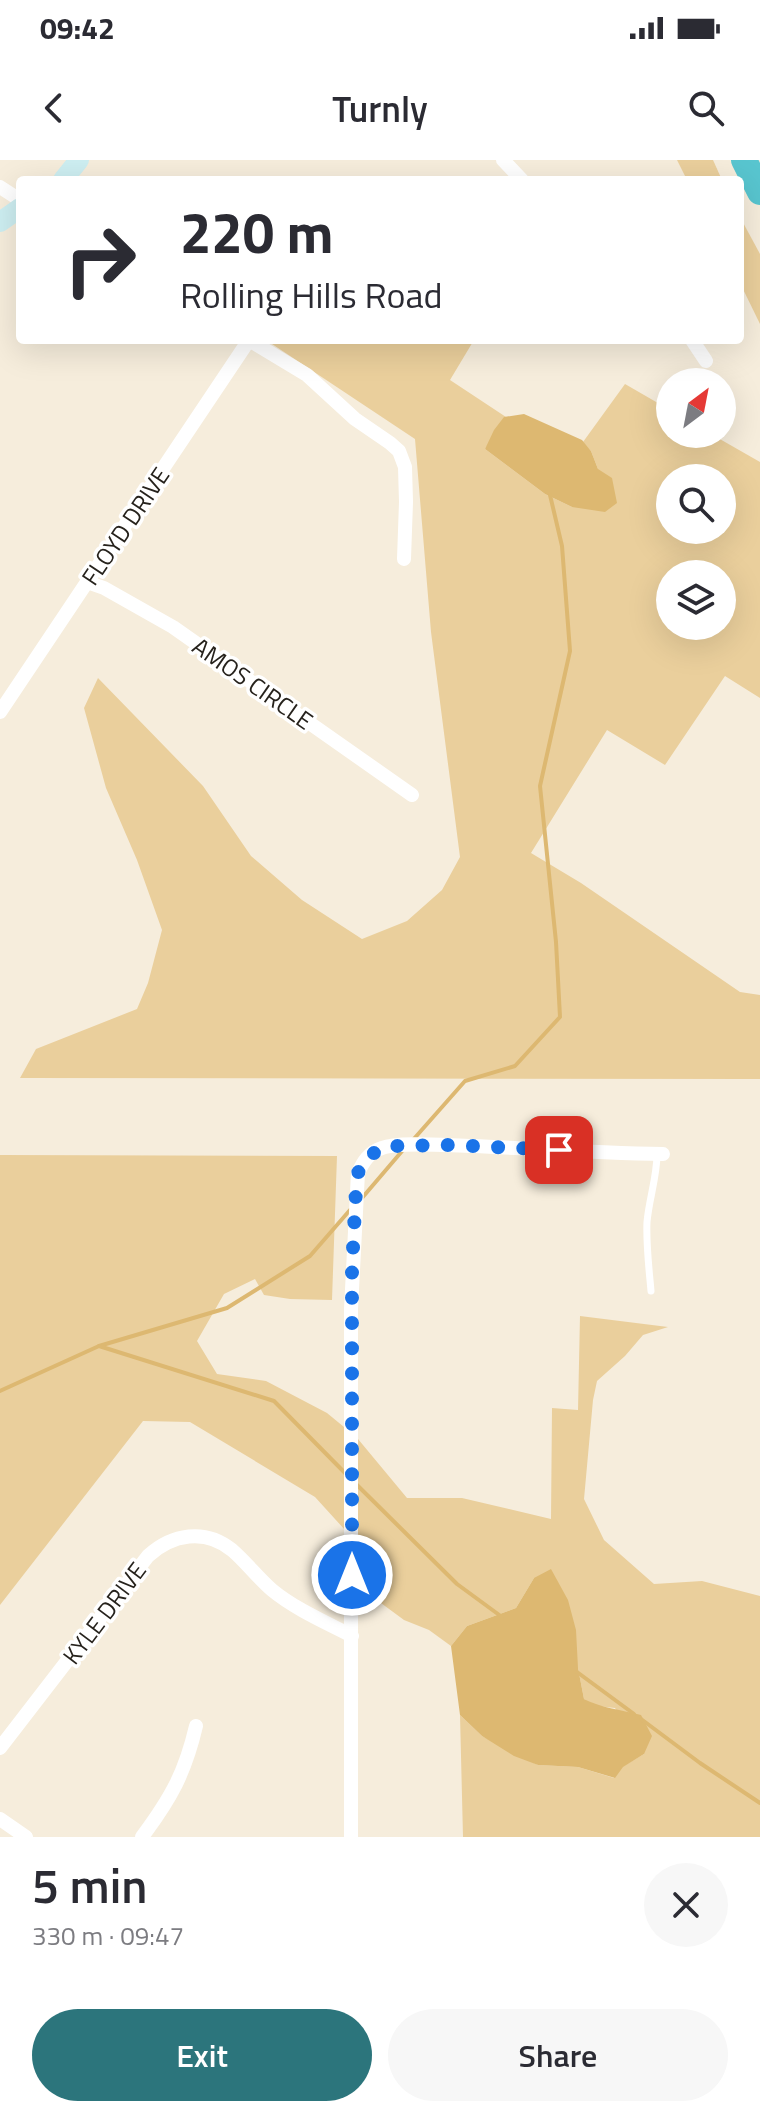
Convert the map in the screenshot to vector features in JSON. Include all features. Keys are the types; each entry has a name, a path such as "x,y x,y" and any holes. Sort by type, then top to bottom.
{"highway":[{"path":"744,160 760,192"}],"street":[{"path":"66,176 79,160"},
{"path":"503,160 518,176"},
{"name":"FLOYD DRIVE","path":"0,712 247,344"},
{"path":"256,344 307,375 355,419 399,451 405,467 404,559"},
{"path":"695,344 706,361"},
{"name":"AMOS CIRCLE","path":"87,582 104,588 173,627 412,795"},
{"path":"351,1837 351,1309 358,1173 363,1162 379,1149 393,1146 450,1145 660,1154"},
{"name":"KYLE DRIVE","path":"0,1748 148,1556 177,1538 201,1536 222,1544 291,1604 352,1636"},
{"path":"142,1837 177,1785 186,1765 196,1726"},
{"path":"0,1819 26,1837"}],"lane":[{"path":"651,1291 647,1225 660,1154"}],"shaded area":[{"path":"677,160 713,160 720,176 685,176"},
{"path":"744,224 760,254 760,324 744,291"},
{"path":"272,344 472,344 450,380 506,417 485,449 545,494 572,507 598,469 591,451 583,442 625,384 656,402 656,448 736,448 760,462 760,698 725,676 665,765 607,730 531,853 581,883 740,992 760,995 760,1079 20,1078 36,1049 137,1009 148,983 162,930 137,860 106,788 84,708 98,678 203,786 251,856 302,900 362,939 407,921 442,890 460,857 431,632 415,439"},
{"path":"524,414 582,440 591,451 598,469 612,478 617,503 605,512 572,507 545,494 485,449 504,417"},
{"path":"0,1155 337,1156 332,1300 264,1295 255,1279 224,1294 197,1341 217,1374 266,1381 327,1413 344,1427 345,1530 315,1497 190,1422 143,1421 0,1605"},
{"path":"580,1316 668,1327 643,1335 597,1381 584,1499 604,1540 654,1584 702,1581 760,1596 760,1837 463,1837 460,1715 482,1736 538,1765 578,1767 614,1778 622,1767 644,1754 615,1708 597,1706 584,1699 578,1668 534,1578 516,1608 467,1626 451,1646 429,1630 404,1620 366,1592 358,1566 358,1439 407,1498 462,1498 551,1519 552,1408 578,1410"},
{"path":"551,1569 568,1600 576,1630 584,1699 641,1715 652,1736 644,1754 623,1767 615,1778 578,1767 538,1765 514,1756 482,1736 460,1715 451,1646 467,1626 516,1608 534,1578"}],"waterway":[{"path":"412,1141 465,1081 515,1066 560,1017 556,942 540,786 570,651 562,546 550,495"},
{"path":"362,1198 403,1150"},
{"path":"99,1346 227,1308 310,1256 350,1210"},
{"path":"0,1391 99,1346 274,1401 346,1474"},
{"path":"355,1483 457,1584 502,1617"},
{"path":"577,1672 634,1714"},
{"path":"641,1719 760,1803"}],"route":[{"path":"352,1575 352,1268 356,1190 363,1162 379,1149 393,1146 559,1150"}]}
